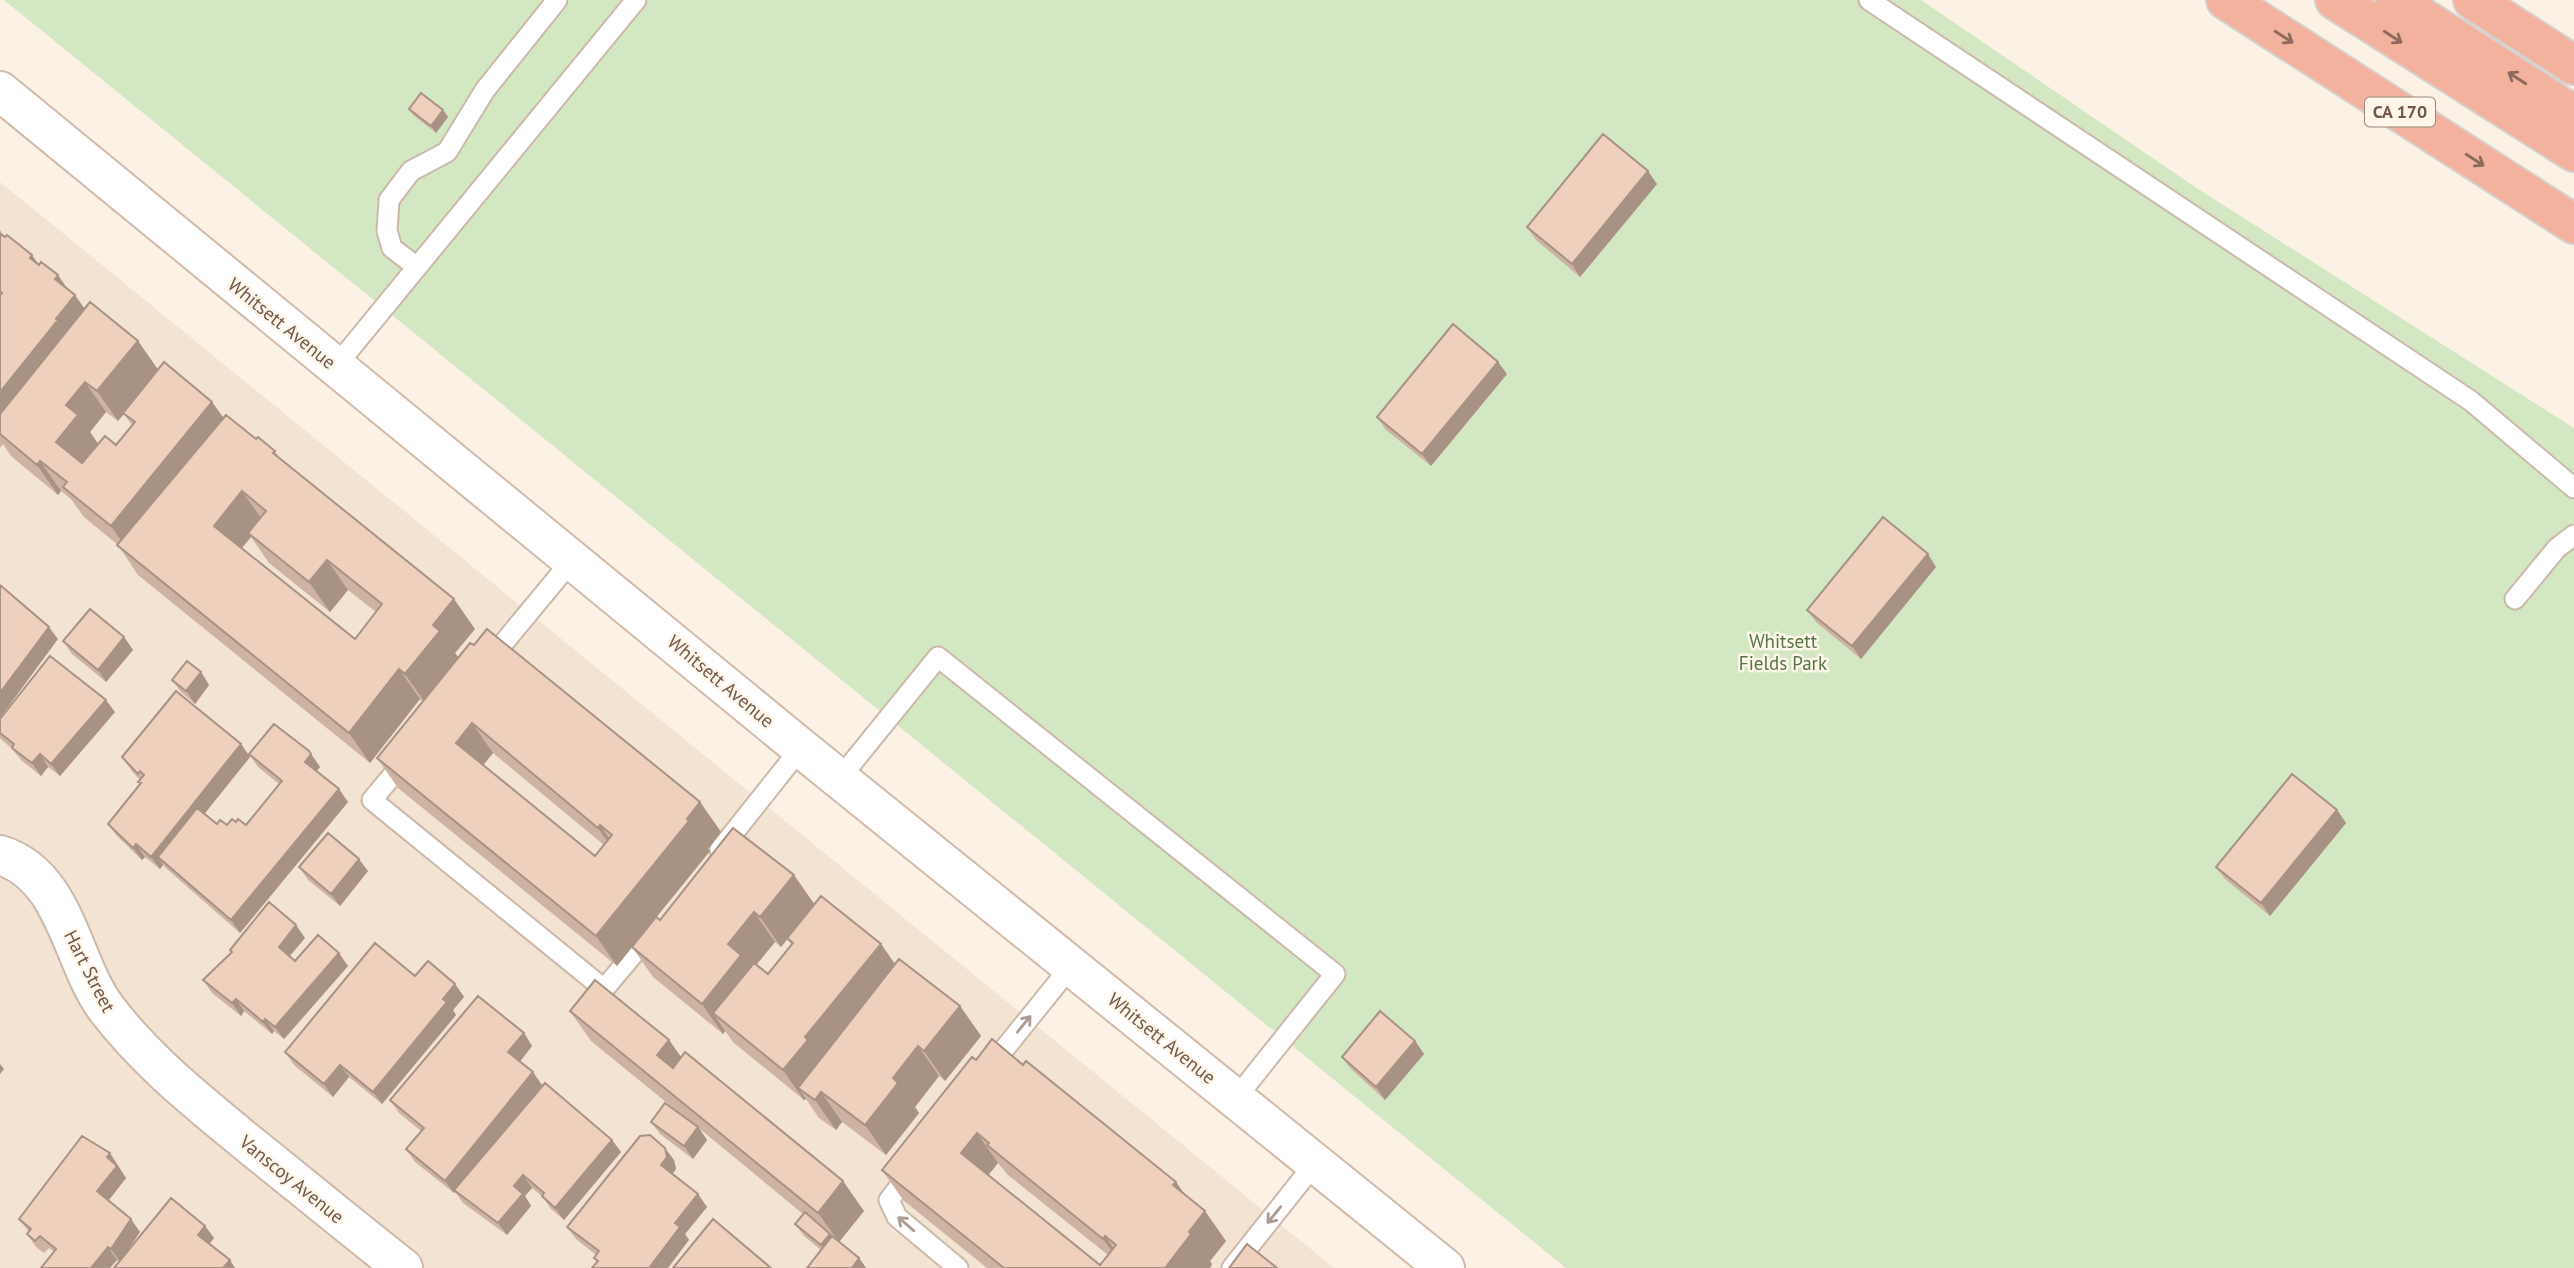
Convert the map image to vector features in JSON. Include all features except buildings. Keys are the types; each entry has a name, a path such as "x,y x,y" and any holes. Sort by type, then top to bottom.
{"highway":[{"name":"CA 170","path":"2227,0 2574,224"},
{"path":"2335,0 2574,152"},
{"path":"2395,0 2574,115"},
{"path":"2473,0 2574,65"}],"main road":[{"name":"Whitsett Avenue","path":"0,91 801,748 1445,1268"},
{"name":"Hart Street","path":"0,855 17,860 45,890 63,917 104,1005 134,1043 182,1089"},
{"name":"Vanscoy Avenue","path":"182,1089 402,1268"}],"lane":[{"path":"417,267 392,248 387,231 388,200 411,171 447,152 485,90 557,0"},
{"path":"336,366 636,0"},
{"path":"1870,0 2471,401 2574,488"},
{"path":"2515,599 2557,548 2574,535"},
{"path":"476,676 573,559"},
{"path":"840,778 938,657 1335,974 1236,1098"},
{"path":"424,738 372,800 604,989 666,915"},
{"path":"710,862 801,748"},
{"path":"977,1083 1072,965"},
{"path":"921,1157 889,1200 897,1217 958,1268"},
{"path":"1232,1268 1316,1162"}],"shaded area":[{"path":"0,182 1334,1268 0,1268"}],"green space":[{"name":"Whitsett Fields Park","path":"4,0 1921,0 2195,187 2574,428 2574,1268 1566,1268"}]}
